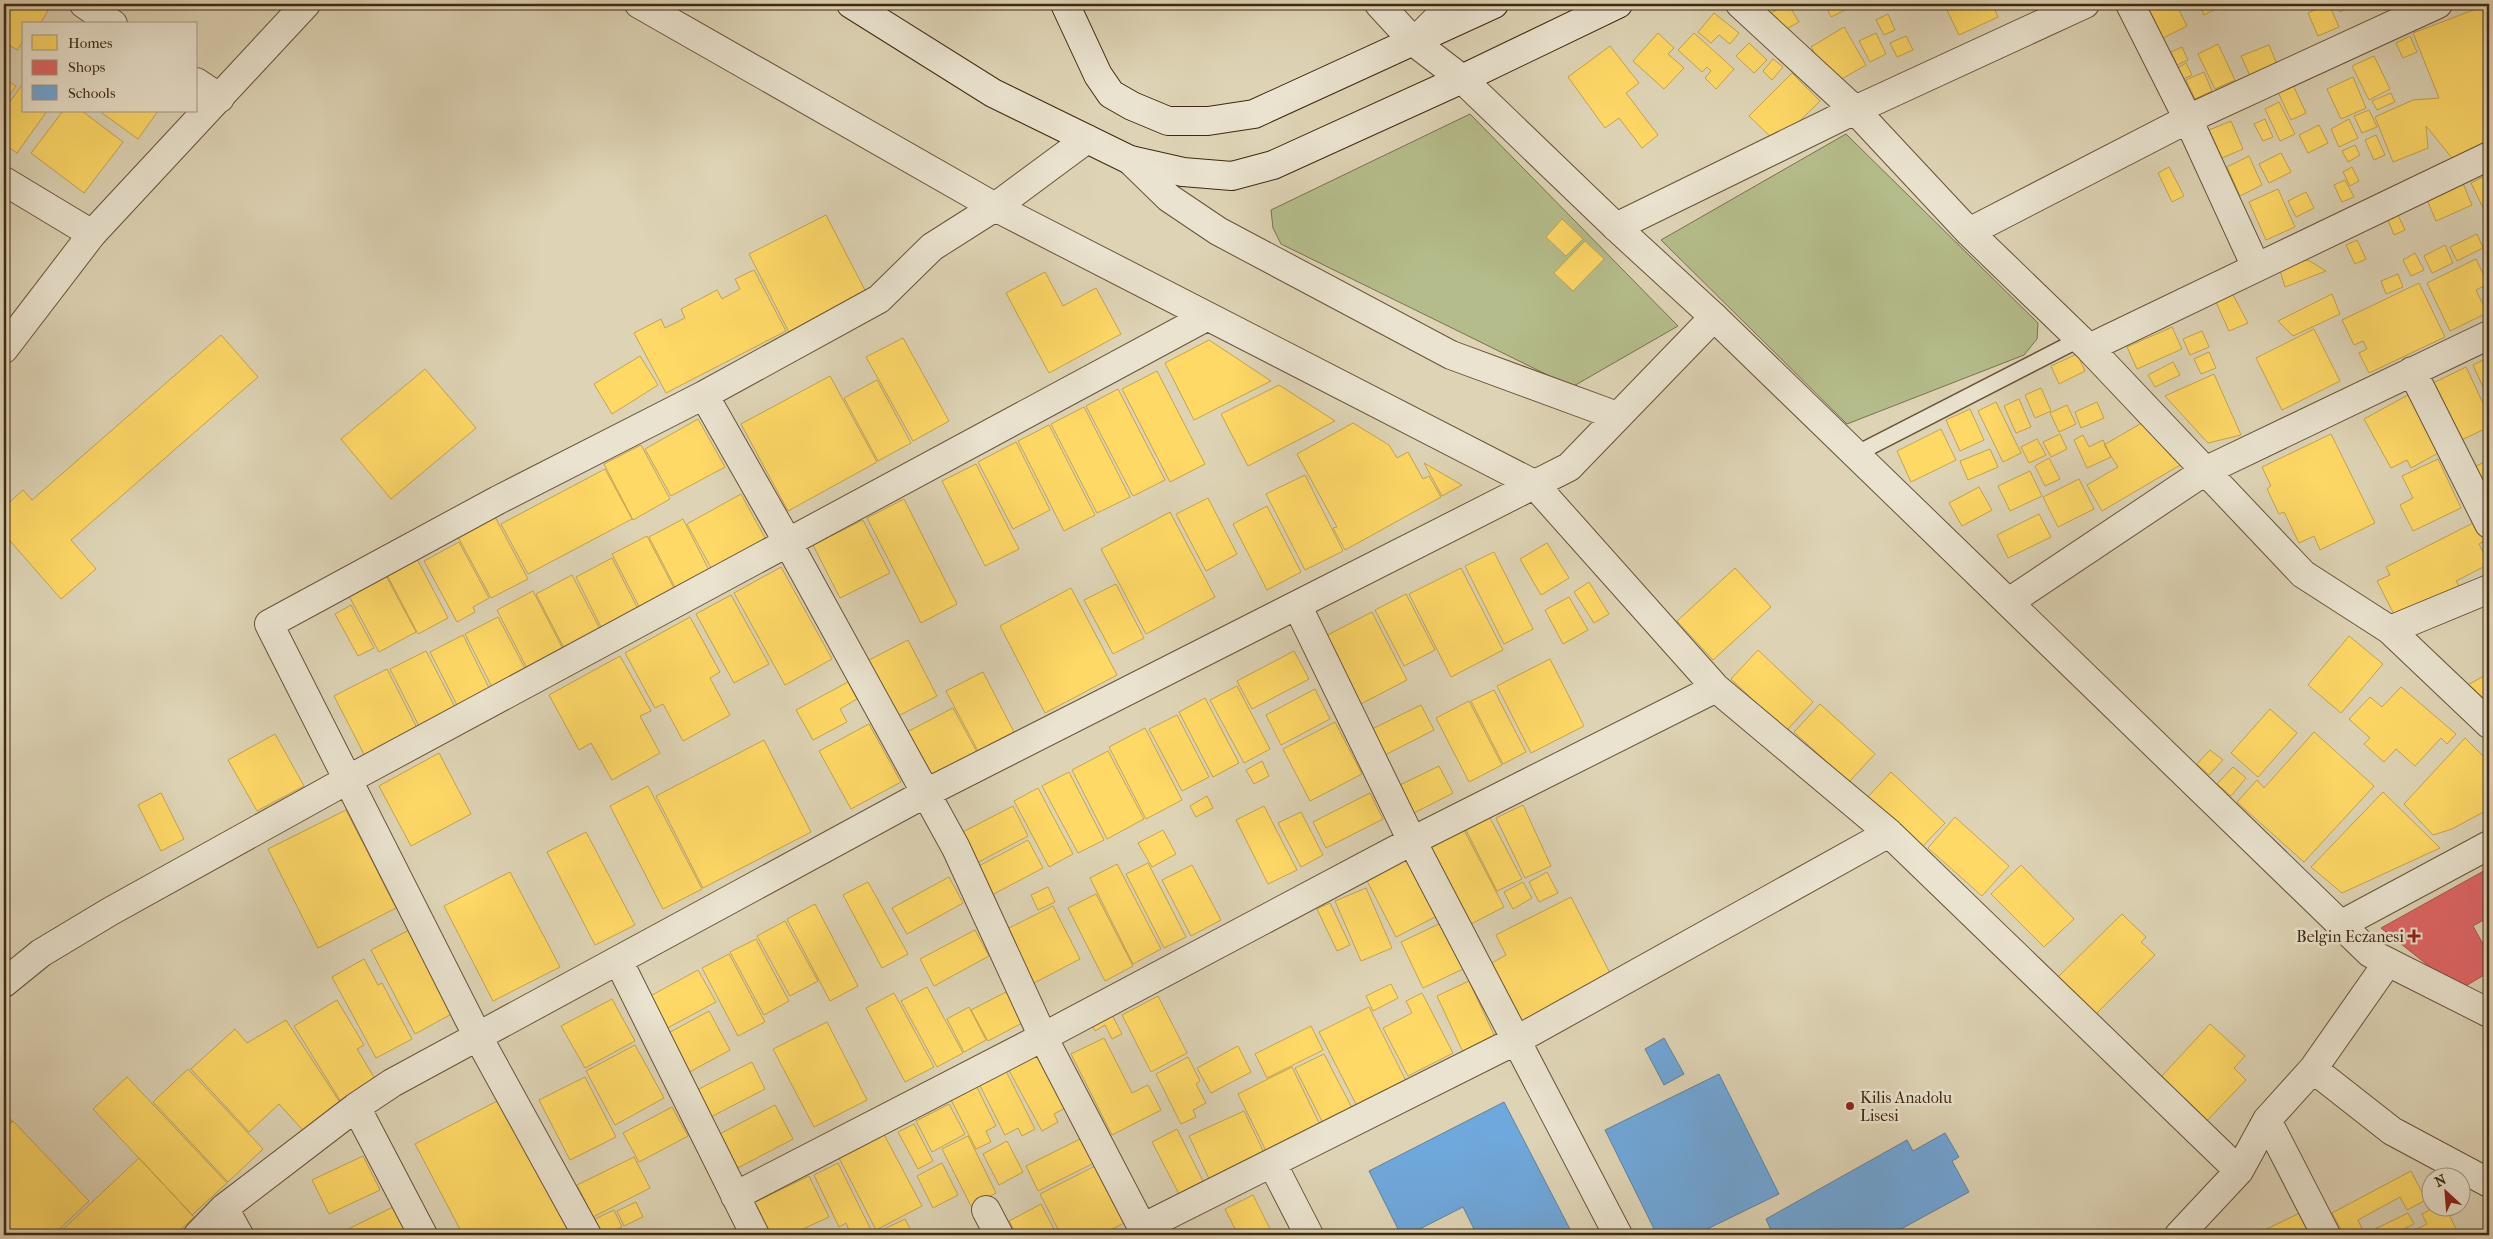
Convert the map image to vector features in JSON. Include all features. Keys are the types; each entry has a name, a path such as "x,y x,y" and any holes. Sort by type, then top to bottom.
{"street":[{"path":"84,4 110,22"},
{"path":"4,349 92,234 306,4"},
{"path":"639,4 1004,201 1206,316 1534,484 1716,688 1889,833 2239,1171"},
{"path":"851,4 1077,147 1183,172 1232,176 1273,165 1462,79 1618,4"},
{"path":"1065,4 1098,75 1111,94 1132,106 1168,121 1208,121 1254,114 1494,4"},
{"path":"1379,4 1414,42 1462,79 1616,227 1714,317 2370,953 2489,1013"},
{"path":"1414,42 1452,4"},
{"path":"1740,4 1855,110 1969,232 2084,343 2303,574 2390,630 2489,724"},
{"path":"1616,227 1855,110 2084,4"},
{"path":"2130,4 2188,119 2256,267"},
{"path":"1969,232 2188,119 2438,4"},
{"path":"198,83 220,98"},
{"path":"587,1235 478,1038 349,779 269,624 498,500 704,395 879,298 932,247 1004,201 1077,147"},
{"path":"2084,343 2256,267 2489,156"},
{"path":"1130,160 1169,198 1218,231 1451,355 1617,416"},
{"path":"4,181 92,234"},
{"path":"4,983 41,953 112,910 787,541 1206,316"},
{"path":"198,1235 224,1208 356,1107 392,1083 619,962 926,793 1569,467 1714,317"},
{"path":"2009,602 2205,471 2489,335"},
{"path":"2412,371 2489,524"},
{"path":"704,395 787,541 956,848 1043,1037 1144,1232 1272,1163 1515,1041 1889,833"},
{"path":"2390,630 2489,589"},
{"path":"1297,605 1412,841 1618,1235"},
{"path":"735,1196 1043,1037 1412,841 1716,688"},
{"path":"2342,924 2489,845"},
{"path":"619,962 755,1235"},
{"path":"2179,1235 2239,1171 2267,1120 2313,1069 2388,962"},
{"path":"2313,1069 2392,1131 2489,1183"},
{"path":"356,1107 423,1235"},
{"path":"2267,1120 2326,1235"},
{"path":"1272,1163 1309,1235"},
{"path":"224,1208 239,1235"},
{"path":"986,1210 999,1235"}],"lane":[{"path":"1856,454 2084,343"}],"green space":[{"path":"1470,114 1678,326 1572,387 1281,244 1273,228 1271,210"},
{"path":"1846,134 2038,323 2037,339 2024,355 1847,424 1661,240"}],"building: Homes":[{"path":"4,4 52,4 41,22 22,22 22,43 17,50 4,42"},
{"path":"1788,4 1799,22 1777,34 1767,15"},
{"path":"1825,4 1841,4 1845,10 1831,17"},
{"path":"1944,4 1992,4 1998,17 1959,35"},
{"path":"2146,4 2176,4 2187,26 2163,38"},
{"path":"2199,4 2215,4 2218,8 2204,15"},
{"path":"2329,4 2339,27 2318,36 2308,13"},
{"path":"2336,4 2354,4 2354,5 2340,12"},
{"path":"2489,4 2489,144 2456,163 2426,126 2428,148 2393,162 2375,117 2413,100 2439,98 2413,33"},
{"path":"1714,13 1739,33 1730,44 1719,35 1711,43 1698,32"},
{"path":"1888,14 1895,30 1884,35 1876,20"},
{"path":"1844,27 1866,65 1833,84 1811,47"},
{"path":"1658,33 1674,48 1668,54 1684,68 1664,89 1633,61"},
{"path":"1694,33 1734,69 1716,89 1705,78 1711,71 1707,67 1702,72 1678,50"},
{"path":"1876,33 1886,54 1870,62 1859,41"},
{"path":"1906,36 1913,50 1897,57 1890,43"},
{"path":"2410,36 2417,52 2403,58 2396,43"},
{"path":"1749,43 1767,60 1754,73 1736,56"},
{"path":"2218,44 2235,80 2215,89 2198,54"},
{"path":"2269,45 2279,69 2252,80 2241,56"},
{"path":"1610,46 1639,83 1626,93 1658,135 1642,148 1619,118 1605,128 1568,77"},
{"path":"2182,47 2188,60 2177,65 2171,52"},
{"path":"2374,56 2390,89 2369,100 2352,66"},
{"path":"1773,59 1783,67 1772,80 1763,71"},
{"path":"2186,63 2192,75 2183,79 2178,68"},
{"path":"2204,72 2212,91 2195,99 2186,80"},
{"path":"1792,73 1820,101 1777,143 1749,116"},
{"path":"2353,77 2366,108 2341,119 2327,89"},
{"path":"4,78 16,86 4,103"},
{"path":"22,85 22,112 46,112 17,153 4,144 4,110"},
{"path":"2293,85 2306,113 2291,120 2278,92"},
{"path":"2391,93 2395,102 2377,110 2372,101"},
{"path":"2279,102 2295,134 2280,141 2265,109"},
{"path":"2369,110 2377,127 2362,133 2354,116"},
{"path":"62,112 83,112 123,142 84,193 31,153"},
{"path":"103,112 157,112 138,139"},
{"path":"2265,119 2273,137 2263,141 2254,124"},
{"path":"2349,119 2358,138 2339,147 2331,129"},
{"path":"2231,121 2243,149 2222,158 2209,130"},
{"path":"2319,125 2328,143 2308,153 2299,135"},
{"path":"2376,135 2385,155 2374,160 2365,140"},
{"path":"2355,145 2360,155 2348,162 2342,151"},
{"path":"2281,153 2291,172 2269,183 2259,164"},
{"path":"2249,156 2262,185 2240,196 2227,167"},
{"path":"2169,167 2184,196 2172,202 2158,173"},
{"path":"2352,167 2359,181 2350,186 2343,172"},
{"path":"2489,174 2489,215 2487,216 2471,183"},
{"path":"2461,179 2472,205 2436,221 2425,195"},
{"path":"2345,180 2354,197 2342,202 2334,185"},
{"path":"2278,189 2295,227 2266,240 2249,202"},
{"path":"2306,192 2314,208 2296,217 2288,201"},
{"path":"826,215 869,298 792,338 749,254"},
{"path":"2398,215 2405,230 2394,235 2388,220"},
{"path":"1562,219 1583,239 1566,256 1546,237"},
{"path":"2477,234 2483,248 2457,261 2450,247"},
{"path":"2357,240 2366,259 2355,264 2346,245"},
{"path":"1585,241 1604,259 1573,291 1554,273"},
{"path":"2445,245 2453,263 2432,273 2424,256"},
{"path":"2415,253 2424,270 2411,276 2403,260"},
{"path":"2476,259 2488,284 2476,290 2487,313 2450,331 2427,283"},
{"path":"2308,260 2326,271 2285,287 2280,270 2290,264"},
{"path":"754,270 786,331 666,393 634,333 661,319 665,328 685,318 681,309 717,290 722,299 740,289 735,279"},
{"path":"1045,272 1063,306 1096,288 1121,334 1049,373 1006,293"},
{"path":"2398,274 2403,287 2386,294 2381,281"},
{"path":"2419,283 2445,337 2369,373 2359,353 2367,349 2363,341 2354,345 2342,320"},
{"path":"2332,294 2340,314 2293,336 2278,321"},
{"path":"2233,295 2248,323 2229,331 2215,300"},
{"path":"2172,327 2182,349 2137,369 2127,347"},
{"path":"2314,329 2340,381 2282,410 2256,358"},
{"path":"2202,331 2209,347 2190,355 2183,339"},
{"path":"221,335 258,377 71,540 96,569 61,599 4,534 4,507 23,490 32,500"},
{"path":"903,338 949,421 913,441 866,357"},
{"path":"1209,340 1271,381 1194,420 1165,363"},
{"path":"2209,352 2216,368 2201,374 2194,359"},
{"path":"2077,354 2085,371 2059,384 2051,366"},
{"path":"640,356 658,385 612,414 594,384"},
{"path":"2489,357 2489,400 2473,365"},
{"path":"2173,362 2180,375 2155,387 2148,375"},
{"path":"2466,367 2489,416 2489,427 2453,444 2425,387"},
{"path":"425,369 476,428 391,499 341,439"},
{"path":"1157,371 1205,464 1170,482 1122,389"},
{"path":"2214,374 2241,435 2208,443 2165,396"},
{"path":"830,376 877,462 788,511 741,424"},
{"path":"877,380 911,443 878,461 844,398"},
{"path":"1279,385 1335,421 1248,466 1221,414"},
{"path":"2041,388 2051,411 2035,418 2025,395"},
{"path":"1118,389 1165,480 1133,496 1086,406"},
{"path":"2408,395 2440,452 2411,468 2407,460 2391,468 2364,419"},
{"path":"2019,399 2031,427 2016,433 2004,406"},
{"path":"1996,402 2021,453 2003,462 1978,411"},
{"path":"2097,402 2104,418 2081,428 2075,412"},
{"path":"2067,405 2076,424 2059,432 2050,413"},
{"path":"1084,407 1130,497 1097,513 1051,424"},
{"path":"1970,409 1984,440 1960,451 1946,420"},
{"path":"698,419 725,467 671,496 645,449"},
{"path":"2145,421 2187,461 2102,511 2087,485 2118,467 2104,445"},
{"path":"1353,423 1389,445 1397,458 1408,452 1423,479 1429,476 1441,497 1345,550 1333,528 1337,527 1297,454"},
{"path":"1049,425 1095,515 1064,531 1018,441"},
{"path":"1941,429 1956,460 1911,482 1897,451"},
{"path":"2060,434 2067,449 2051,457 2043,442"},
{"path":"2331,434 2375,523 2320,550 2314,536 2299,543 2284,512 2279,514 2267,489 2271,486 2262,467"},
{"path":"2083,435 2089,447 2103,440 2111,457 2087,468 2074,440"},
{"path":"2037,439 2046,455 2029,463 2021,447"},
{"path":"1016,442 1050,510 1013,529 978,462"},
{"path":"641,445 670,499 633,520 604,464"},
{"path":"1990,449 1998,467 1968,480 1960,461"},
{"path":"2049,458 2060,479 2045,486 2035,466"},
{"path":"2438,459 2461,508 2413,531 2400,505 2413,498 2402,476"},
{"path":"2489,460 2489,497 2470,469"},
{"path":"1424,463 1462,485 1442,496"},
{"path":"976,464 1019,549 985,566 942,481"},
{"path":"605,469 632,519 528,574 501,524"},
{"path":"2030,471 2042,496 2010,511 1998,486"},
{"path":"1305,475 1343,551 1305,570 1266,494"},
{"path":"2079,479 2094,509 2058,527 2043,497"},
{"path":"1979,487 1992,510 1962,526 1949,503"},
{"path":"741,494 769,545 715,575 687,524"},
{"path":"1208,498 1237,554 1206,571 1176,514"},
{"path":"904,499 957,604 921,623 867,518"},
{"path":"1267,506 1301,572 1267,590 1233,524"},
{"path":"1170,512 1215,597 1146,634 1101,549"},
{"path":"2039,514 2051,537 2008,558 1997,535"},
{"path":"495,517 528,579 491,598 458,537"},
{"path":"683,519 712,576 678,593 649,537"},
{"path":"2481,519 2489,538 2479,544 2489,564 2456,581 2462,591 2395,616 2377,581 2390,575 2386,567"},
{"path":"863,520 890,573 840,598 813,545"},
{"path":"647,536 677,594 642,612 612,554"},
{"path":"459,542 489,598 473,607 475,612 457,622 424,561"},
{"path":"1547,543 1569,578 1541,595 1520,559"},
{"path":"1494,552 1533,629 1504,644 1465,566"},
{"path":"612,558 640,613 603,631 576,577"},
{"path":"417,559 448,618 418,634 387,575"},
{"path":"781,567 832,659 785,685 734,593"},
{"path":"1461,568 1503,650 1451,677 1409,594"},
{"path":"1735,568 1771,607 1713,660 1677,621"},
{"path":"385,574 416,632 379,652 348,594"},
{"path":"572,575 601,631 565,650 536,594"},
{"path":"1589,582 1609,614 1594,623 1574,592"},
{"path":"1116,584 1144,638 1113,654 1084,600"},
{"path":"1071,588 1117,675 1045,713 1000,626"},
{"path":"533,591 564,651 528,670 497,610"},
{"path":"1406,594 1435,650 1404,666 1375,610"},
{"path":"731,595 769,664 734,683 696,614"},
{"path":"1569,597 1588,630 1563,644 1545,610"},
{"path":"351,605 374,648 358,656 335,614"},
{"path":"1372,612 1407,680 1355,707 1320,639"},
{"path":"498,617 528,674 494,691 465,634"},
{"path":"690,617 720,672 710,678 730,715 683,741 663,704 655,708 625,653"},
{"path":"463,635 491,692 459,709 430,652"},
{"path":"2349,636 2383,664 2341,713 2308,685"},
{"path":"908,640 937,696 898,716 869,660"},
{"path":"1758,650 1813,702 1786,731 1731,679"},
{"path":"426,651 457,711 421,730 390,669"},
{"path":"1294,651 1309,679 1252,709 1237,681"},
{"path":"620,656 651,711 640,716 660,753 612,780 591,743 579,750 549,695"},
{"path":"1550,659 1584,726 1531,753 1497,686"},
{"path":"387,669 418,730 366,758 334,696"},
{"path":"983,672 1014,732 978,751 946,691"},
{"path":"2489,673 2489,707 2466,686"},
{"path":"848,682 857,699 840,709 847,722 813,740 796,710"},
{"path":"1237,686 1270,749 1244,763 1210,700"},
{"path":"2401,687 2456,734 2447,744 2441,738 2415,766 2396,749 2384,762 2364,744 2370,738 2349,719 2370,697 2382,707"},
{"path":"1315,689 1330,719 1281,745 1266,715"},
{"path":"1494,690 1526,752 1503,764 1471,701"},
{"path":"1205,698 1239,763 1213,777 1179,712"},
{"path":"1469,701 1502,765 1469,782 1436,718"},
{"path":"1820,704 1875,754 1849,782 1794,732"},
{"path":"1421,705 1434,730 1383,756 1370,730"},
{"path":"953,708 977,752 926,778 903,734"},
{"path":"2270,709 2297,733 2258,777 2231,753"},
{"path":"1177,715 1209,777 1182,791 1149,729"},
{"path":"1335,722 1362,774 1310,801 1283,749"},
{"path":"869,724 901,782 851,809 819,751"},
{"path":"1145,728 1182,800 1146,819 1109,747"},
{"path":"2314,732 2374,786 2304,862 2237,802 2257,780 2264,788"},
{"path":"275,734 304,786 257,811 228,760"},
{"path":"2465,738 2489,762 2489,809 2452,829 2433,835 2404,804"},
{"path":"764,740 811,832 703,888 656,796"},
{"path":"2210,750 2223,760 2209,775 2197,764"},
{"path":"1108,751 1144,819 1107,839 1072,770"},
{"path":"439,753 471,814 411,846 379,786"},
{"path":"1262,761 1269,776 1254,784 1246,770"},
{"path":"1439,766 1453,793 1414,813 1400,785"},
{"path":"2233,767 2246,778 2231,796 2217,784"},
{"path":"1069,772 1104,840 1078,853 1042,786"},
{"path":"1891,772 1945,823 1919,850 1866,799"},
{"path":"648,786 702,889 663,909 610,806"},
{"path":"1038,788 1073,854 1049,867 1014,801"},
{"path":"2383,792 2440,848 2342,893 2311,867"},
{"path":"161,793 184,839 161,851 138,805"},
{"path":"1370,793 1383,819 1326,848 1313,822"},
{"path":"1207,796 1213,808 1196,817 1190,806"},
{"path":"1523,805 1551,866 1525,878 1496,818"},
{"path":"1013,806 1028,836 971,866 955,836"},
{"path":"1264,806 1297,870 1268,884 1236,820"},
{"path":"346,810 396,908 318,948 268,849"},
{"path":"1301,812 1323,855 1301,867 1278,823"},
{"path":"1489,816 1522,879 1497,891 1465,828"},
{"path":"1955,817 2009,866 1982,896 1928,848"},
{"path":"1163,830 1176,854 1152,867 1138,843"},
{"path":"1464,830 1504,907 1469,925 1429,848"},
{"path":"586,832 635,925 595,945 547,852"},
{"path":"1028,840 1043,868 988,897 973,869"},
{"path":"1406,853 1439,915 1396,937 1364,875"},
{"path":"1148,863 1186,937 1164,948 1126,874"},
{"path":"1117,864 1161,949 1133,964 1090,878"},
{"path":"1192,865 1221,920 1191,936 1162,880"},
{"path":"2021,865 2074,919 2044,947 1991,894"},
{"path":"510,872 560,967 493,1001 444,906"},
{"path":"1547,872 1558,893 1539,902 1529,882"},
{"path":"949,877 963,903 907,934 892,908"},
{"path":"868,882 908,954 882,968 843,895"},
{"path":"1523,882 1532,898 1513,909 1504,892"},
{"path":"1048,887 1055,902 1038,910 1031,895"},
{"path":"1366,888 1392,948 1361,961 1335,901"},
{"path":"1096,894 1133,966 1105,981 1068,908"},
{"path":"1571,897 1612,977 1520,1024 1490,964 1506,955 1496,935"},
{"path":"1330,903 1350,945 1337,951 1317,909"},
{"path":"815,904 858,986 830,1001 787,919"},
{"path":"1053,906 1080,959 1034,983 1007,929"},
{"path":"2122,914 2146,937 2141,942 2155,955 2094,1016 2057,978"},
{"path":"785,921 818,981 790,996 757,936"},
{"path":"1443,922 1465,968 1423,988 1401,942"},
{"path":"413,928 457,1011 415,1034 371,950"},
{"path":"975,930 989,956 934,986 920,959"},
{"path":"756,939 789,1001 764,1015 730,952"},
{"path":"729,954 765,1022 738,1036 702,968"},
{"path":"364,959 378,985 382,983 412,1039 376,1058 332,977"},
{"path":"698,970 716,1002 660,1032 643,1000"},
{"path":"1469,981 1495,1037 1463,1052 1437,996"},
{"path":"1391,984 1398,998 1373,1011 1366,996"},
{"path":"927,987 963,1053 937,1067 901,1001"},
{"path":"1008,991 1024,1022 988,1041 971,1010"},
{"path":"894,993 934,1067 905,1082 866,1008"},
{"path":"1422,993 1453,1053 1408,1076 1383,1028 1412,1013 1406,1001"},
{"path":"1158,996 1187,1053 1151,1072 1122,1015"},
{"path":"612,999 635,1041 585,1068 561,1026"},
{"path":"337,1000 364,1045 357,1049 378,1084 343,1105 294,1026"},
{"path":"969,1007 986,1040 964,1052 947,1019"},
{"path":"1108,1007 1122,1034 1112,1039 1105,1025 1095,1031 1088,1017"},
{"path":"1369,1007 1406,1081 1357,1106 1319,1032"},
{"path":"709,1011 730,1050 684,1075 663,1036"},
{"path":"286,1020 343,1107 310,1138 279,1104 249,1132 191,1069 235,1029 247,1043"},
{"path":"827,1022 867,1100 814,1127 773,1049"},
{"path":"2210,1024 2245,1056 2234,1068 2246,1080 2200,1128 2161,1077"},
{"path":"1311,1026 1323,1050 1267,1078 1255,1054"},
{"path":"1104,1038 1132,1093 1148,1085 1161,1110 1112,1135 1071,1054"},
{"path":"635,1045 664,1098 615,1125 586,1071"},
{"path":"1238,1046 1251,1072 1211,1093 1197,1068"},
{"path":"1037,1049 1067,1107 1054,1114 1058,1122 1042,1131 1006,1065"},
{"path":"1324,1054 1352,1108 1323,1123 1295,1068"},
{"path":"1188,1057 1200,1081 1196,1084 1206,1103 1193,1110 1196,1117 1181,1124 1156,1074"},
{"path":"752,1062 765,1089 705,1120 691,1093"},
{"path":"1003,1065 1035,1129 1022,1136 1018,1128 1005,1135 976,1078"},
{"path":"1292,1067 1322,1129 1268,1155 1238,1094"},
{"path":"188,1069 263,1149 228,1182 153,1102"},
{"path":"127,1077 227,1183 192,1215 93,1109"},
{"path":"585,1077 616,1137 570,1160 539,1100"},
{"path":"972,1077 996,1126 986,1131 991,1142 976,1149 946,1090"},
{"path":"499,1100 570,1233 566,1235 463,1235 415,1144"},
{"path":"949,1104 965,1134 932,1152 916,1121"},
{"path":"775,1105 793,1139 732,1171 714,1137"},
{"path":"672,1107 688,1136 639,1162 623,1133"},
{"path":"1244,1111 1266,1157 1211,1183 1189,1136"},
{"path":"4,1112 12,1121 4,1128"},
{"path":"13,1121 89,1201 53,1235 4,1235 4,1130"},
{"path":"914,1124 933,1161 918,1169 898,1132"},
{"path":"880,1127 922,1206 876,1230 835,1150"},
{"path":"1177,1129 1203,1181 1179,1194 1152,1142"},
{"path":"968,1136 996,1193 971,1206 942,1149"},
{"path":"1082,1138 1094,1163 1038,1191 1026,1166"},
{"path":"1007,1141 1023,1172 999,1185 983,1154"},
{"path":"363,1156 380,1190 329,1214 312,1180"},
{"path":"634,1157 650,1188 593,1217 577,1185"},
{"path":"139,1158 194,1217 175,1235 57,1235"},
{"path":"838,1163 872,1232 865,1235 851,1235 846,1223 839,1227 814,1175"},
{"path":"942,1163 958,1195 933,1208 917,1176"},
{"path":"1095,1166 1124,1223 1101,1235 1061,1235 1040,1194"},
{"path":"2411,1171 2420,1188 2420,1203 2407,1210 2400,1197 2358,1220 2362,1229 2350,1235 2344,1235 2332,1213"},
{"path":"809,1176 829,1217 790,1235 768,1235 753,1203"},
{"path":"1253,1195 1273,1235 1238,1235 1225,1209"},
{"path":"636,1202 643,1217 624,1226 617,1211"},
{"path":"1041,1204 1057,1235 1017,1235 1009,1221"},
{"path":"393,1207 408,1235 336,1235"},
{"path":"614,1210 622,1227 603,1235 595,1219"},
{"path":"2304,1211 2316,1235 2254,1235"},
{"path":"2408,1213 2414,1224 2392,1235 2374,1235 2371,1231"},
{"path":"2423,1216 2450,1216 2457,1231 2449,1235 2404,1235 2427,1224"},
{"path":"905,1219 913,1235 880,1235 878,1232"}],"building: Shops":[{"path":"2489,868 2489,917 2473,926 2489,955 2489,972 2459,990 2381,928"}],"building: Schools":[{"path":"1664,1038 1684,1074 1664,1085 1645,1049"},
{"path":"1719,1074 1779,1194 1695,1235 1657,1235 1605,1130"},
{"path":"1504,1102 1573,1235 1477,1235 1463,1207 1408,1235 1401,1235 1369,1171"},
{"path":"1945,1133 1959,1157 1952,1161 1969,1192 1890,1235 1773,1235 1766,1219 1907,1140 1913,1151"}],"place":[{"name":"Belgin Eczanesi","path":"2414,936"},
{"name":"Kilis Anadolu Lisesi","path":"1850,1106"}]}
